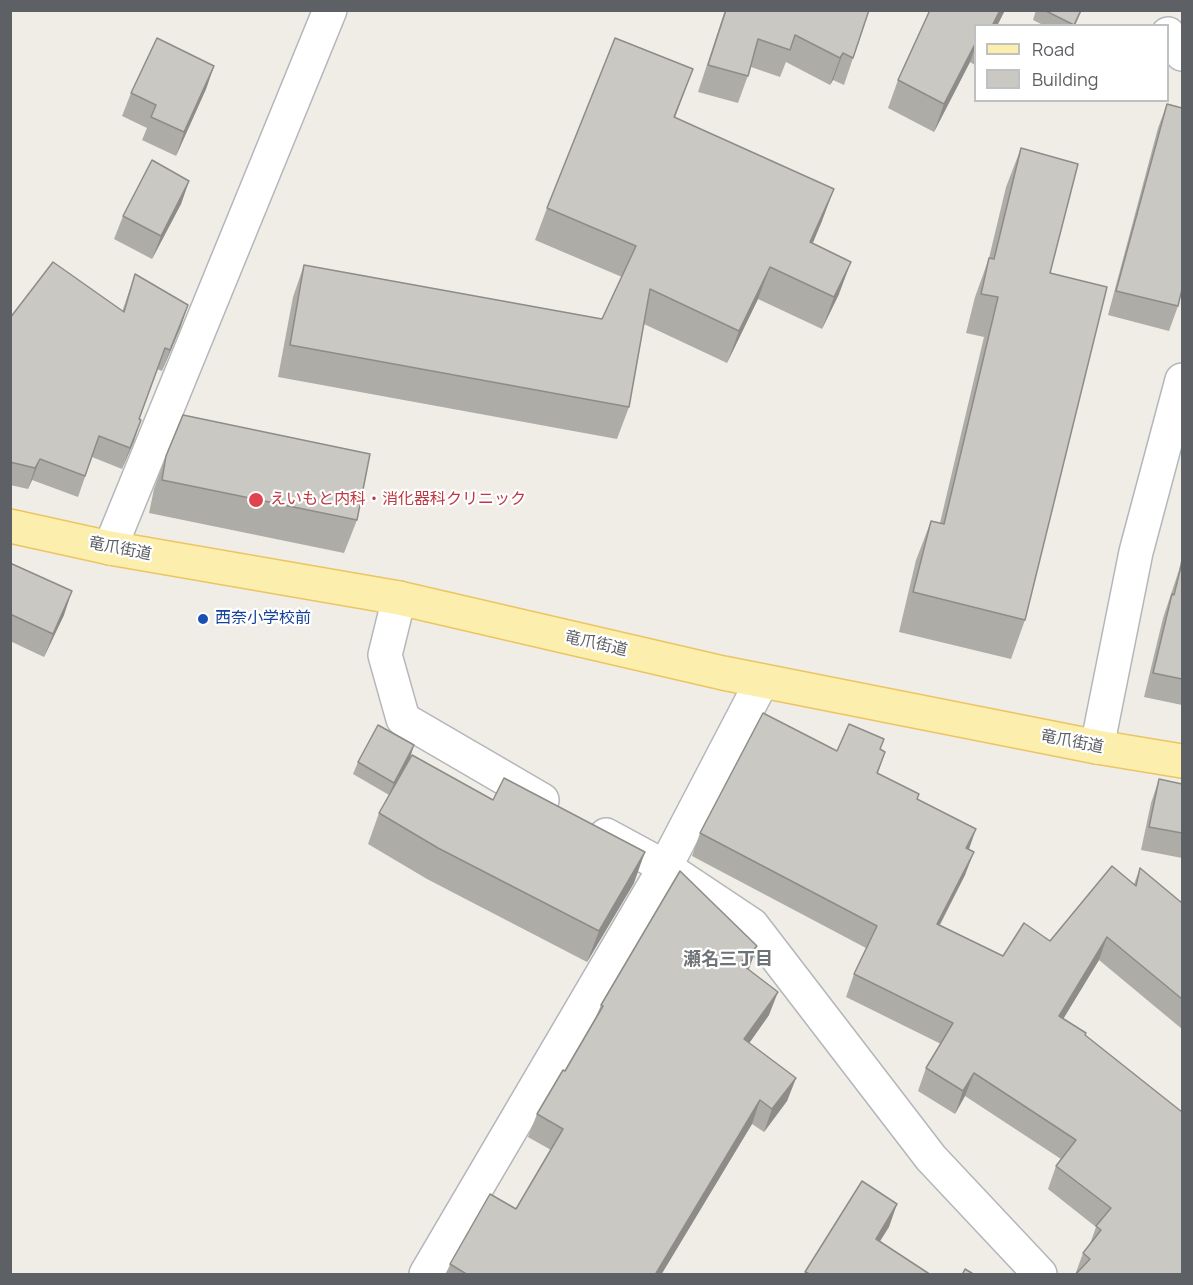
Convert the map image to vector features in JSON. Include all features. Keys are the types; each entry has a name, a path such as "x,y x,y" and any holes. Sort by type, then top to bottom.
{"main road":[{"name":"竜爪街道","path":"10,526 110,548 399,598 762,681 1097,747 1182,761"}],"street":[{"path":"110,548 330,10"},
{"path":"1152,10 1163,24"},
{"path":"1097,747 1136,552 1182,380"},
{"path":"399,598 386,655 403,719 507,780 665,867 752,925 931,1158 1040,1275"},
{"path":"426,1275 665,867 762,681"}],"building":[{"path":"726,10 869,10 853,58 843,53 840,58 795,35 790,50 758,39 748,76 708,65"},
{"path":"930,10 1000,10 993,24 974,24 974,46 944,104 898,80"},
{"path":"1044,10 1081,10 1074,24"},
{"path":"157,38 214,66 184,132 151,117 156,105 131,93"},
{"path":"615,38 693,69 674,117 834,189 810,242 851,262 834,297 770,267 739,331 650,289 629,407 290,345 304,265 602,319 636,246 547,208"},
{"path":"1167,104 1182,108 1182,289 1178,306 1116,291"},
{"path":"1021,148 1078,164 1050,273 1107,287 1025,620 913,592 931,521 944,524 998,297 981,294 989,258 994,259"},
{"path":"152,160 189,181 161,236 123,216"},
{"path":"53,262 124,312 135,274 188,305 170,350 165,348 130,448 99,436 85,476 40,459 35,468 10,462 10,318"},
{"path":"183,415 370,454 357,520 162,480 166,456"},
{"path":"1182,562 1182,679 1153,673"},
{"path":"10,563 72,591 53,634 10,614"},
{"path":"763,713 837,751 849,724 884,739 880,749 885,752 877,773 919,794 917,799 976,829 966,848 974,852 937,924 1003,956 1024,923 1050,941 1112,866 1136,886 1140,868 1182,903 1182,999 1107,937 1059,1016 1086,1033 1085,1035 1182,1112 1182,1275 1075,1275 1090,1259 1083,1253 1101,1230 1096,1226 1111,1208 1056,1166 1076,1140 974,1073 963,1091 926,1068 953,1023 854,974 877,926 700,833"},
{"path":"378,725 414,745 394,783 358,762"},
{"path":"412,755 493,800 504,778 645,852 599,931 438,848 379,813"},
{"path":"1159,779 1182,784 1182,833 1149,827"},
{"path":"680,871 757,946 740,963 778,992 744,1039 796,1078 772,1109 760,1100 655,1275 468,1275 450,1264 490,1194 516,1209 563,1129 537,1114 563,1070 565,1071"},
{"path":"862,1181 897,1204 876,1239 931,1275 807,1275 808,1273 805,1272"},
{"path":"965,1269 975,1275 962,1275"}],"place":[{"name":"えいもと内科・消化器科クリニック","path":"256,500"},
{"name":"西奈小学校前","path":"203,619"}],"district":[{"name":"瀬名三丁目","path":"728,960"}]}
